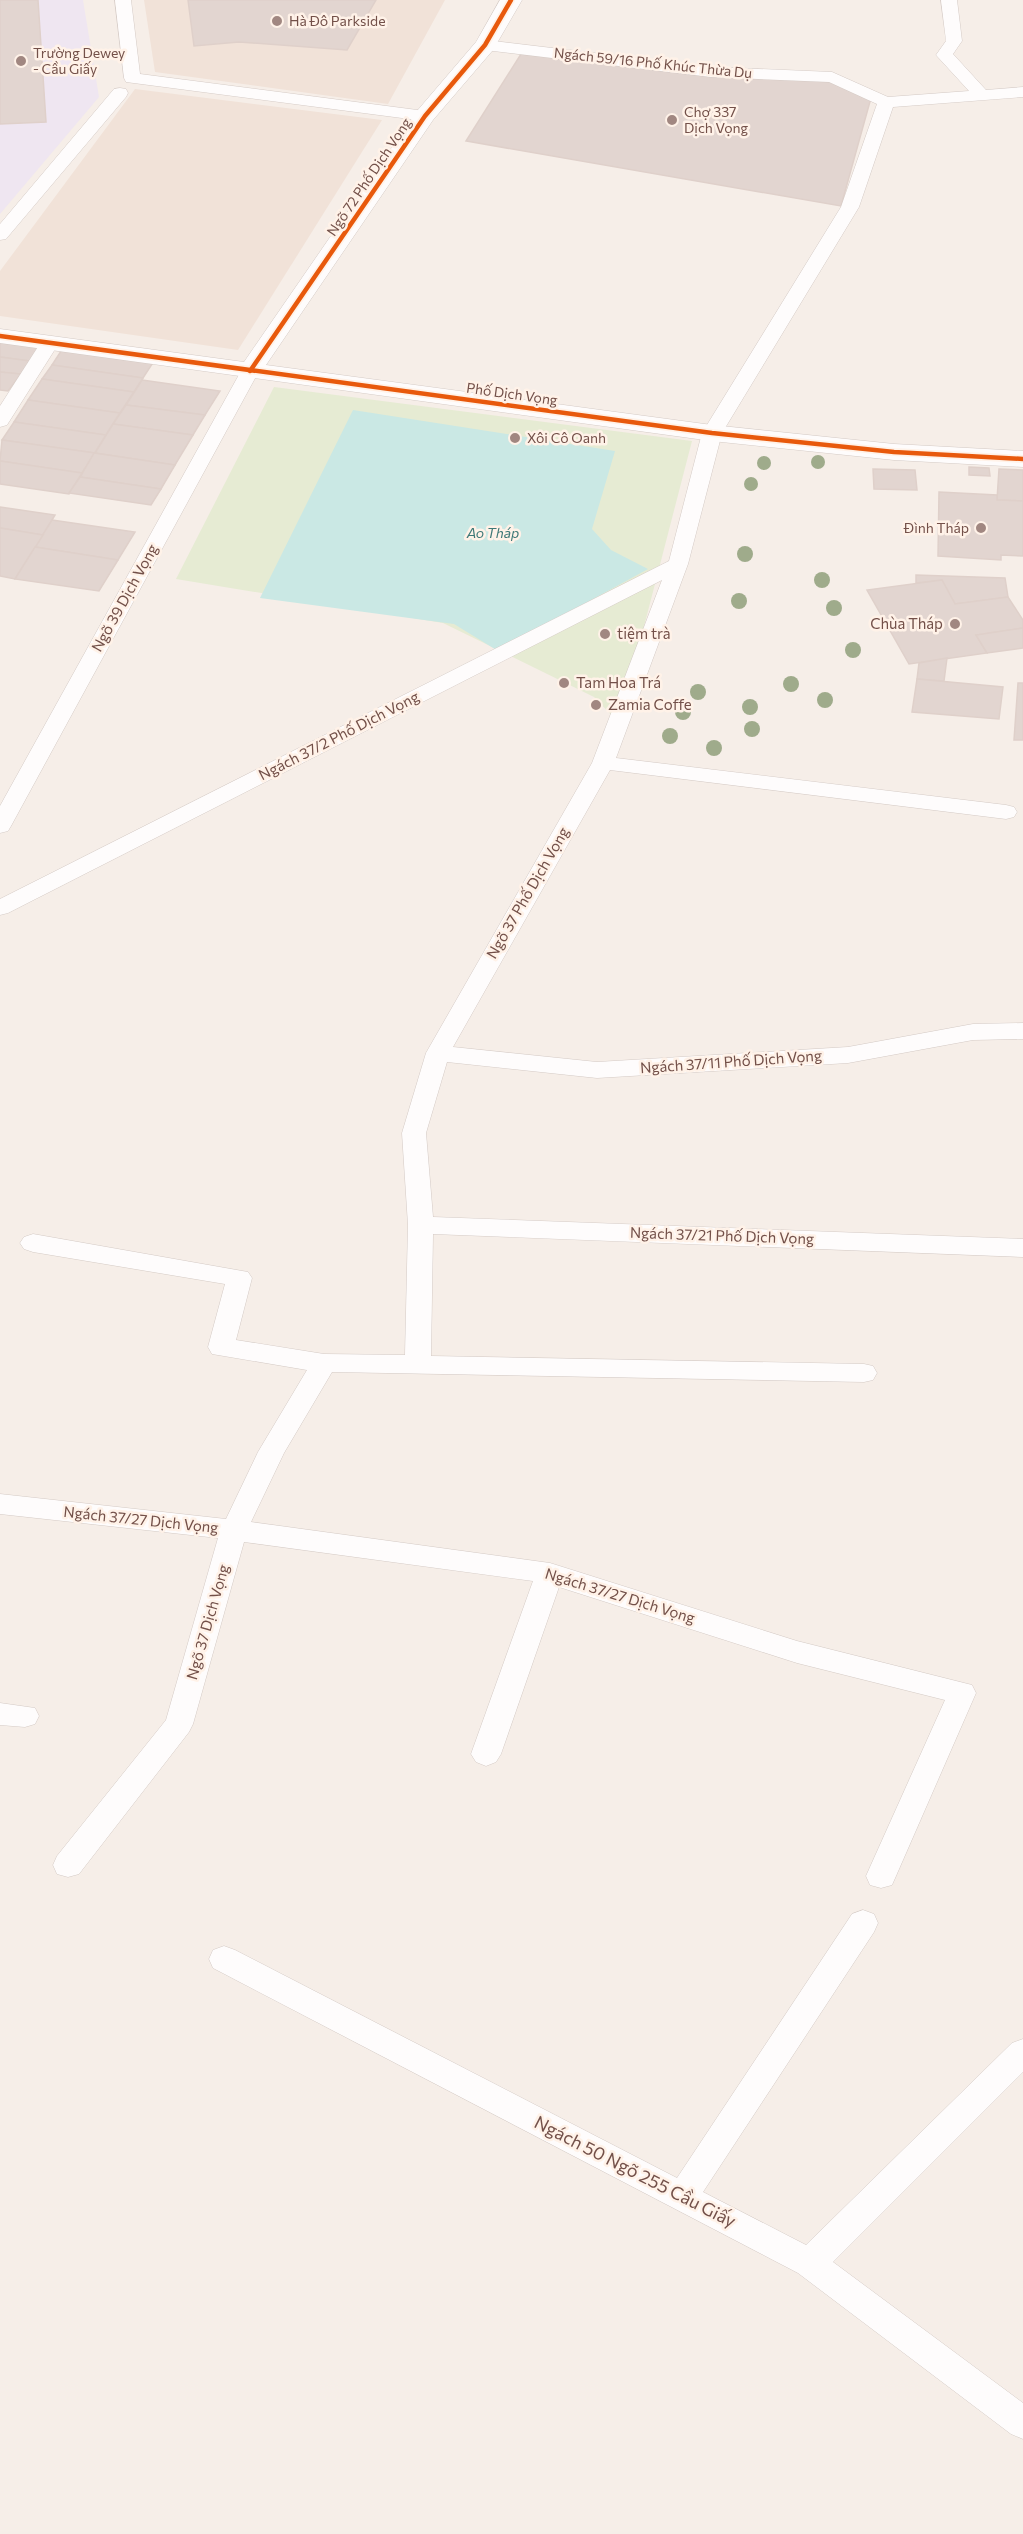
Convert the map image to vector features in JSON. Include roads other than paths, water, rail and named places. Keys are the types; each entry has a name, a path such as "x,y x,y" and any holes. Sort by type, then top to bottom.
{"street":[{"name":"Ngõ 72 Phố Dịch Vọng","path":"250,371 425,116 485,45 511,0"},
{"name":"Phố Dịch Vọng","path":"0,336 712,433 894,452 1023,459"}],"lane":[{"path":"123,0 132,78 425,116"},
{"path":"949,0 954,41 944,55 982,95"},
{"name":"Ngách 59/16 Phố Khúc Thừa Dụ","path":"485,45 711,72 832,77 886,102"},
{"path":"886,102 1023,92"},
{"path":"0,235 120,93"},
{"name":"Ngõ 37 Phố Dịch Vọng","path":"418,1363 421,1226 414,1133 438,1053 603,763 678,564 712,433 850,207 886,102"},
{"path":"0,421 50,343"},
{"name":"Ngõ 39 Dịch Vọng","path":"0,826 250,371"},
{"name":"Ngách 37/2 Phố Dịch Vọng","path":"0,908 678,564"},
{"path":"603,763 1006,812"},
{"name":"Ngách 37/11 Phố Dịch Vọng","path":"438,1053 597,1070 848,1054 973,1032 1023,1031"},
{"name":"Ngách 37/21 Phố Dịch Vọng","path":"421,1226 1023,1248"},
{"path":"33,1243 239,1278 221,1347 324,1363 864,1373"},
{"name":"Ngõ 37 Dịch Vọng","path":"68,1865 179,1724 234,1530 271,1452 324,1363"},
{"name":"Ngách 37/27 Dịch Vọng","path":"0,1504 234,1530 550,1573 797,1652 962,1693 881,1876"},
{"path":"486,1754 550,1573"},
{"path":"682,2197 863,1923"},
{"name":"Ngách 50 Ngõ 255 Cầu Giấy","path":"224,1959 810,2263 1023,2423"},
{"path":"810,2263 1023,2052"}],"water":[{"name":"Ao Tháp","path":"353,410 615,451 592,529 611,550 648,569 498,651 454,624 260,598"}],"place":[{"name":"Hà Đô Parkside","path":"277,21"},
{"name":"Trường Dewey - Cầu Giấy","path":"21,61"},
{"name":"Chợ 337 Dịch Vọng","path":"672,120"},
{"name":"Xôi Cô Oanh","path":"515,438"},
{"name":"Đình Tháp","path":"981,528"},
{"name":"Chùa Tháp","path":"955,624"},
{"name":"tiệm trà","path":"605,634"},
{"name":"Tam Hoa Trá","path":"564,683"},
{"name":"Zamia Coffe","path":"596,705"}]}
